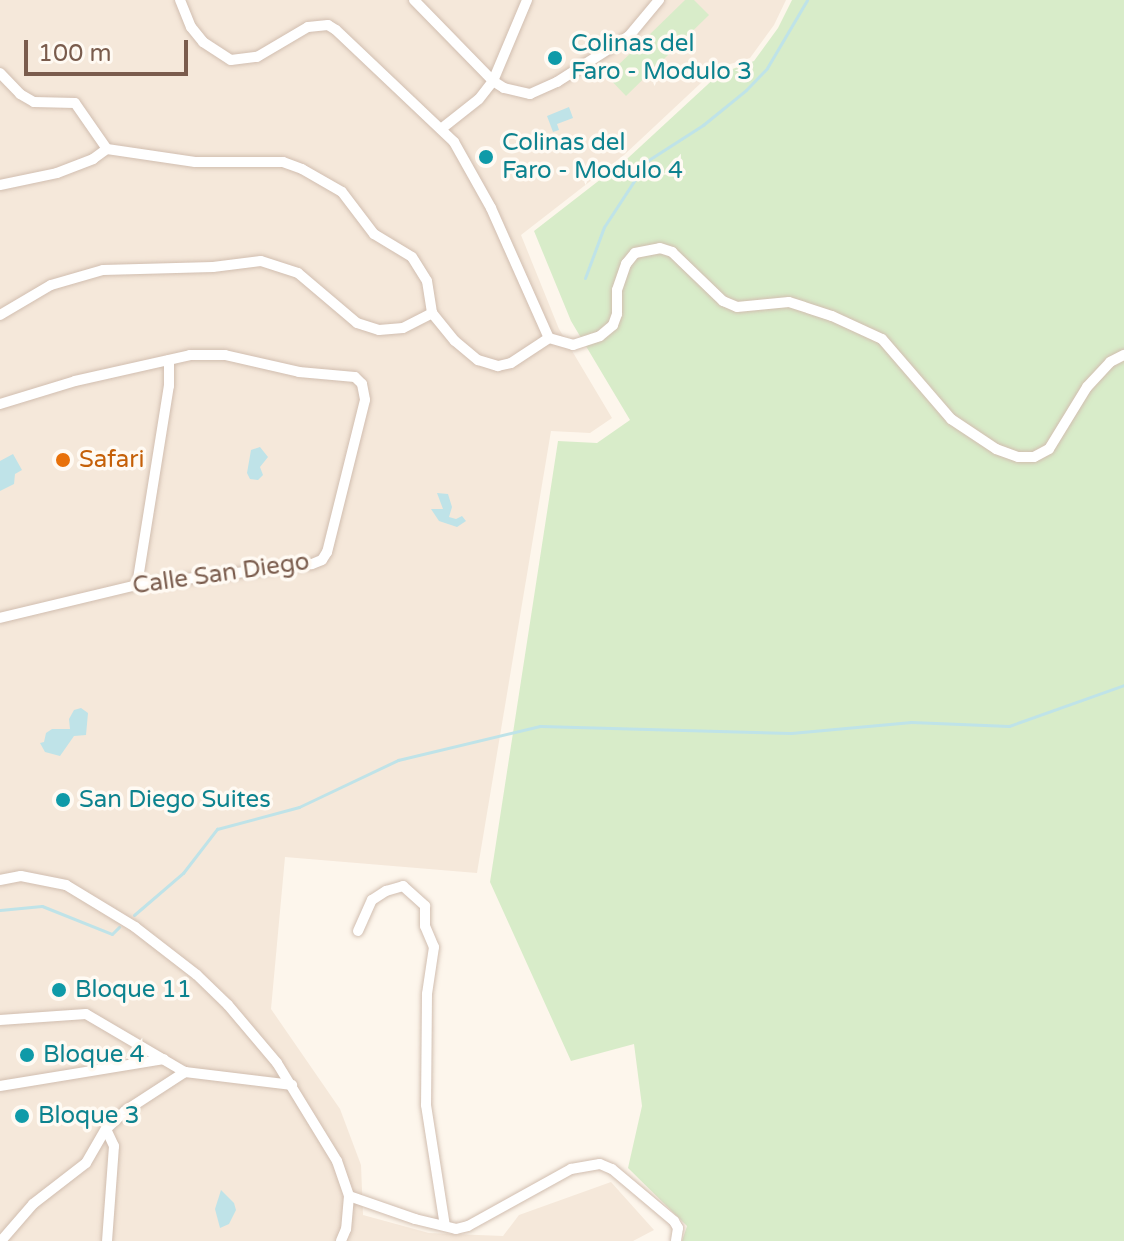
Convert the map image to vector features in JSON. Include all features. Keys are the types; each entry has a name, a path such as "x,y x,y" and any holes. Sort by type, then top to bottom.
{"street":[{"path":"180,0 191,27 203,42 231,60 257,57 308,27 328,25 454,142 491,208 549,338"},
{"path":"414,0 493,81 517,92 543,90 629,36 659,0"},
{"path":"441,129 479,99 493,81 527,0"},
{"path":"0,73 20,94 34,102 75,103 107,149"},
{"path":"0,185 57,173 93,159 107,149 195,162 265,160 302,169 342,192 374,234 412,257 427,281 432,313 466,351 498,366 511,363 549,338 573,345 600,336 613,325 617,314 617,290 626,264 635,253 660,248 672,252 723,301 737,307 789,302 832,316 882,339 951,419 996,449 1018,457 1034,457 1049,449 1087,387 1110,362 1124,355"},
{"path":"0,315 51,285 103,270 213,267 261,261 298,273 357,323 379,330 403,328 432,313"},
{"name":"Calle San Diego","path":"0,404 75,381 190,355 225,355 299,372 355,377 362,384 365,400 322,560 137,585 0,618"},
{"path":"137,585 169,386 169,360"},
{"path":"0,880 21,876 66,885 135,927 197,975 228,1005 292,1085 337,1161 349,1196 346,1229 341,1241"},
{"path":"358,931 372,900 386,891 403,886 425,906 425,926 434,947 427,994 426,1105 445,1226"},
{"path":"0,1020 86,1014 185,1072 292,1085"},
{"path":"0,1086 164,1059"},
{"path":"1,1241 33,1204 80,1169 106,1129 148,1093 185,1072"},
{"path":"106,1129 114,1146 107,1241"},
{"path":"349,1196 445,1226 468,1226 571,1169 600,1164 612,1169 674,1221 678,1228 676,1241"},
{"path":"461,1241 468,1226"}],"shaded area":[{"path":"0,0 786,0 774,25 750,58 717,68 624,155 521,235 559,329 612,418 590,433 551,431 477,873 285,857 271,1009 340,1109 361,1165 363,1215 429,1233 503,1236 519,1215 611,1182 654,1230 633,1241 0,1241"}],"green space":[{"path":"685,0 694,0 709,15 626,96 607,76"},
{"path":"792,0 1124,0 1124,1241 682,1241 687,1226 628,1168 642,1106 634,1044 571,1061 490,882 558,441 597,443 630,420 571,321 534,231 628,158 719,74 754,61 778,28"}],"water":[{"path":"569,107 573,118 557,124 559,130 553,132 547,116"},
{"path":"260,447 268,457 260,467 263,475 258,480 250,479 247,473 251,450"},
{"path":"13,454 22,470 15,474 14,484 0,491 0,461"},
{"path":"437,493 448,494 452,507 449,517 456,519 462,516 466,521 457,527 439,521 431,509 443,509"},
{"path":"81,708 88,713 86,735 74,736 60,756 45,752 40,743 44,742 46,733 52,729 70,729 69,719 74,710"},
{"path":"221,1190 234,1203 236,1210 229,1224 220,1228 215,1209"}],"waterway":[{"path":"585,278 604,227 647,161 703,125 746,90 767,68 807,0"},
{"path":"134,915 183,873 217,829 299,807 398,760 540,726 791,733 911,722 1009,726 1124,685"},
{"path":"0,910 42,906 112,934 119,927"}],"place":[{"name":"Colinas del Faro - Modulo 3","path":"555,58"},
{"name":"Colinas del Faro - Modulo 4","path":"486,157"},
{"name":"Safari","path":"63,460"},
{"name":"San Diego Suites","path":"63,800"},
{"name":"Bloque 11","path":"59,990"},
{"name":"Bloque 4","path":"27,1055"},
{"name":"Bloque 3","path":"22,1116"}]}
